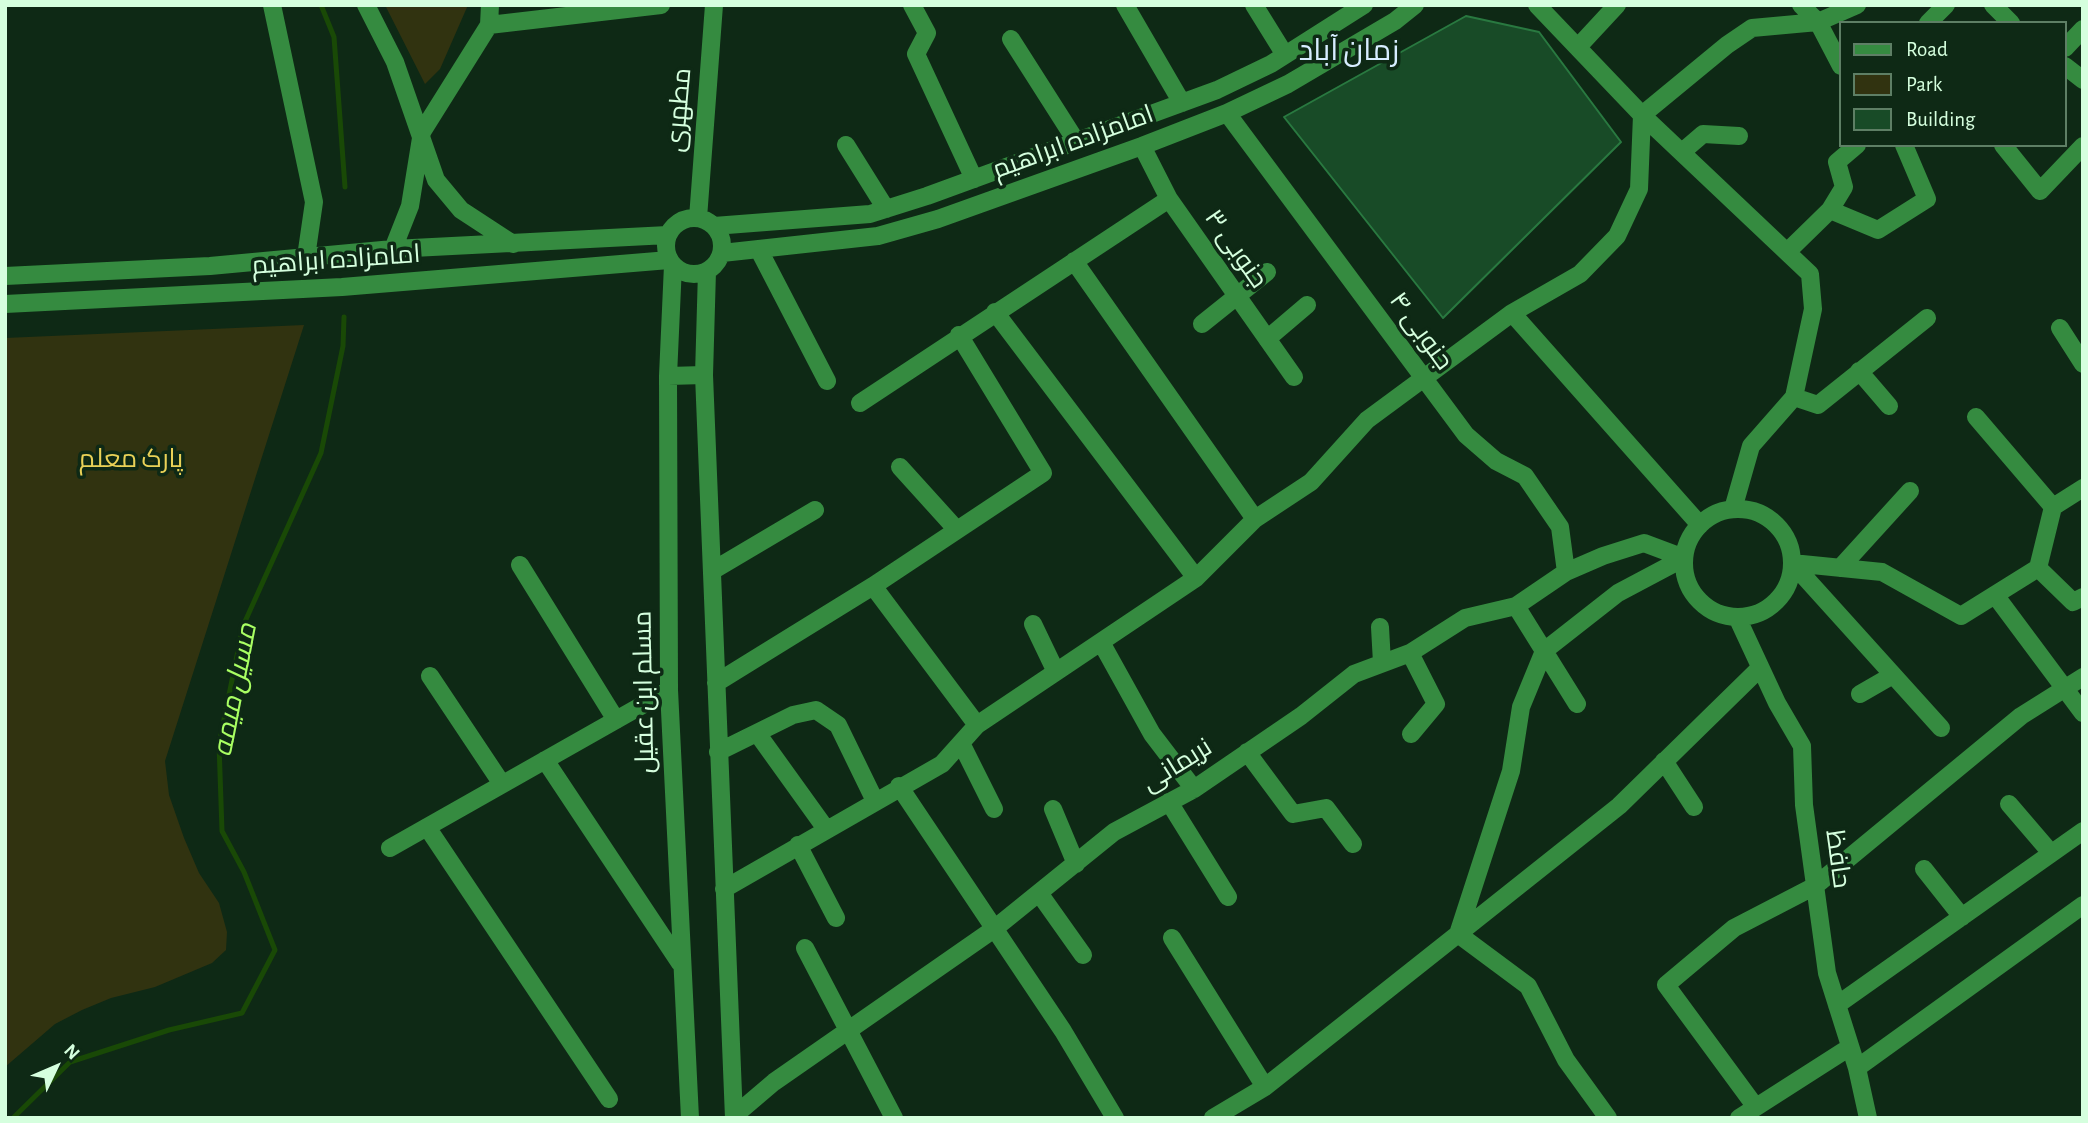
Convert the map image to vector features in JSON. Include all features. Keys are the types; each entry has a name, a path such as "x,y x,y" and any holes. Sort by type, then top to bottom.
{"street":[{"path":"272,5 313,202 306,257"},
{"path":"366,5 395,62 422,132 436,180 461,210 513,244"},
{"path":"393,249 410,206 422,132 489,25 490,5"},
{"path":"489,25 661,5"},
{"name":"مطهری","path":"706,222 715,5"},
{"path":"912,5 927,33 916,54 974,179"},
{"path":"1125,5 1182,103"},
{"path":"1254,5 1284,55"},
{"name":"امامزاده ابراهیم","path":"706,222 808,221 870,215 1217,90 1284,55 1364,5"},
{"name":"امامزاده ابراهیم","path":"722,253 878,236 938,219 1142,146 1227,113 1299,77 1395,21 1415,5"},
{"path":"1537,5 1643,115 1810,274 1813,309 1794,397 1751,446 1733,509"},
{"path":"1578,47 1616,5"},
{"path":"1801,5 1818,22 1840,64"},
{"path":"1930,21 1946,5"},
{"path":"1993,5 2009,21"},
{"path":"724,889 899,786 942,764 977,725 1196,578 1255,519 1311,482 1367,420 1513,313 1580,274 1617,236 1639,189 1643,115 1727,45 1752,29 1818,22 1852,7"},
{"path":"2067,46 2083,29"},
{"path":"1011,39 1076,141"},
{"path":"2067,68 2083,80"},
{"name":"۴ جنوبی","path":"1227,113 1466,435 1496,461 1525,476 1560,527 1566,572"},
{"path":"1682,152 1703,134 1739,136"},
{"path":"846,145 886,209"},
{"name":"۳ جنوبی","path":"1142,146 1169,200 1294,377"},
{"path":"2005,147 2040,191 2083,146"},
{"path":"1787,252 1830,210 1844,187 1838,162 1855,147"},
{"path":"1830,210 1878,230 1927,199 1905,147"},
{"path":"860,403 959,335 1169,200"},
{"path":"686,219 706,222 721,238 722,253 716,264 707,271 695,274 683,272 671,262 666,247 668,235 675,225 686,219"},
{"name":"امامزاده ابراهیم","path":"5,276 211,266 393,249 668,235"},
{"path":"759,250 827,381"},
{"path":"1074,261 1255,519"},
{"name":"امامزاده ابراهیم","path":"5,304 342,287 671,262"},
{"name":"مسلم ابن عقیل","path":"671,262 668,376 668,690 690,1118"},
{"path":"707,271 704,375 734,1117"},
{"path":"1202,324 1268,272"},
{"path":"1268,339 1307,305"},
{"path":"995,312 1196,578"},
{"path":"1513,313 1700,525"},
{"path":"1794,397 1818,405 1927,318"},
{"path":"2060,328 2083,365"},
{"path":"716,683 873,586 1043,473 959,335"},
{"path":"1859,371 1889,406"},
{"path":"668,376 704,375"},
{"path":"1976,417 2053,507"},
{"path":"900,467 957,530"},
{"path":"1792,564 1882,572 1961,617 2038,568 2053,507 2083,488"},
{"path":"1840,568 1910,491"},
{"path":"1733,509 1751,511 1768,518 1782,531 1792,564 1790,580 1782,596 1770,608 1754,615 1737,617 1720,614 1705,606 1693,594 1686,577 1684,558 1689,540 1700,525 1715,514 1733,509"},
{"path":"712,571 815,510"},
{"name":"نریمانی","path":"734,1117 774,1082 994,929 1114,832 1194,789 1301,716 1354,674 1410,653 1465,618 1516,606 1566,572 1644,543 1684,558"},
{"path":"1458,934 1511,771 1521,707 1544,651 1618,593 1684,558"},
{"path":"1792,564 1941,729"},
{"path":"520,565 616,720"},
{"path":"2038,568 2073,602 2083,597"},
{"path":"873,586 977,725"},
{"path":"1995,595 2083,713"},
{"path":"1516,606 1577,704"},
{"name":"حافظ","path":"1737,617 1760,668 1802,746 1804,805 1827,972 1857,1068 1868,1118"},
{"path":"1033,624 1056,672"},
{"path":"1380,627 1382,663"},
{"path":"1101,642 1152,734 1194,789"},
{"path":"1410,653 1436,704 1411,734"},
{"path":"1213,1118 1265,1087 1619,806 1760,668"},
{"path":"1860,694 1893,675"},
{"path":"430,676 502,784"},
{"path":"1755,1107 1666,985 1734,928 1815,886 2021,716 2083,677"},
{"path":"390,848 668,690"},
{"path":"718,752 793,715 816,710 838,725 875,800"},
{"path":"757,733 826,829"},
{"path":"961,743 994,809"},
{"path":"1247,752 1293,814 1326,808 1353,844"},
{"path":"545,760 680,963"},
{"path":"1664,761 1694,807"},
{"path":"899,786 1063,1031 1115,1118"},
{"path":"1169,802 1228,897"},
{"path":"2009,804 2051,853"},
{"path":"1053,809 1076,864"},
{"path":"427,827 609,1100"},
{"path":"1837,1004 2083,831"},
{"path":"798,845 836,918"},
{"path":"1924,869 1962,917"},
{"path":"1039,893 1083,954"},
{"path":"1857,1068 2083,905"},
{"path":"1458,934 1528,986 1566,1059 1608,1118"},
{"path":"1172,938 1265,1087"},
{"path":"805,948 894,1118"},
{"path":"1739,1118 1850,1047"}],"green space":[{"path":"385,5 468,5 440,69 425,84"},
{"name":"پارک معلم","path":"304,325 165,761 169,795 184,838 199,873 219,903 227,932 226,950 212,963 155,987 111,998 55,1024 5,1067 5,338"}],"building":[{"path":"1466,16 1539,32 1621,142 1443,318 1284,117"}],"waterway":[{"path":"321,5 334,37 345,187"},
{"name":"مسیل میمه","path":"13,1118 70,1062 169,1030 242,1013 275,950 244,872 222,831 219,744 243,626 321,453 343,346 344,317"}],"district":[{"name":"زمان آباد","path":"1349,51"}]}
